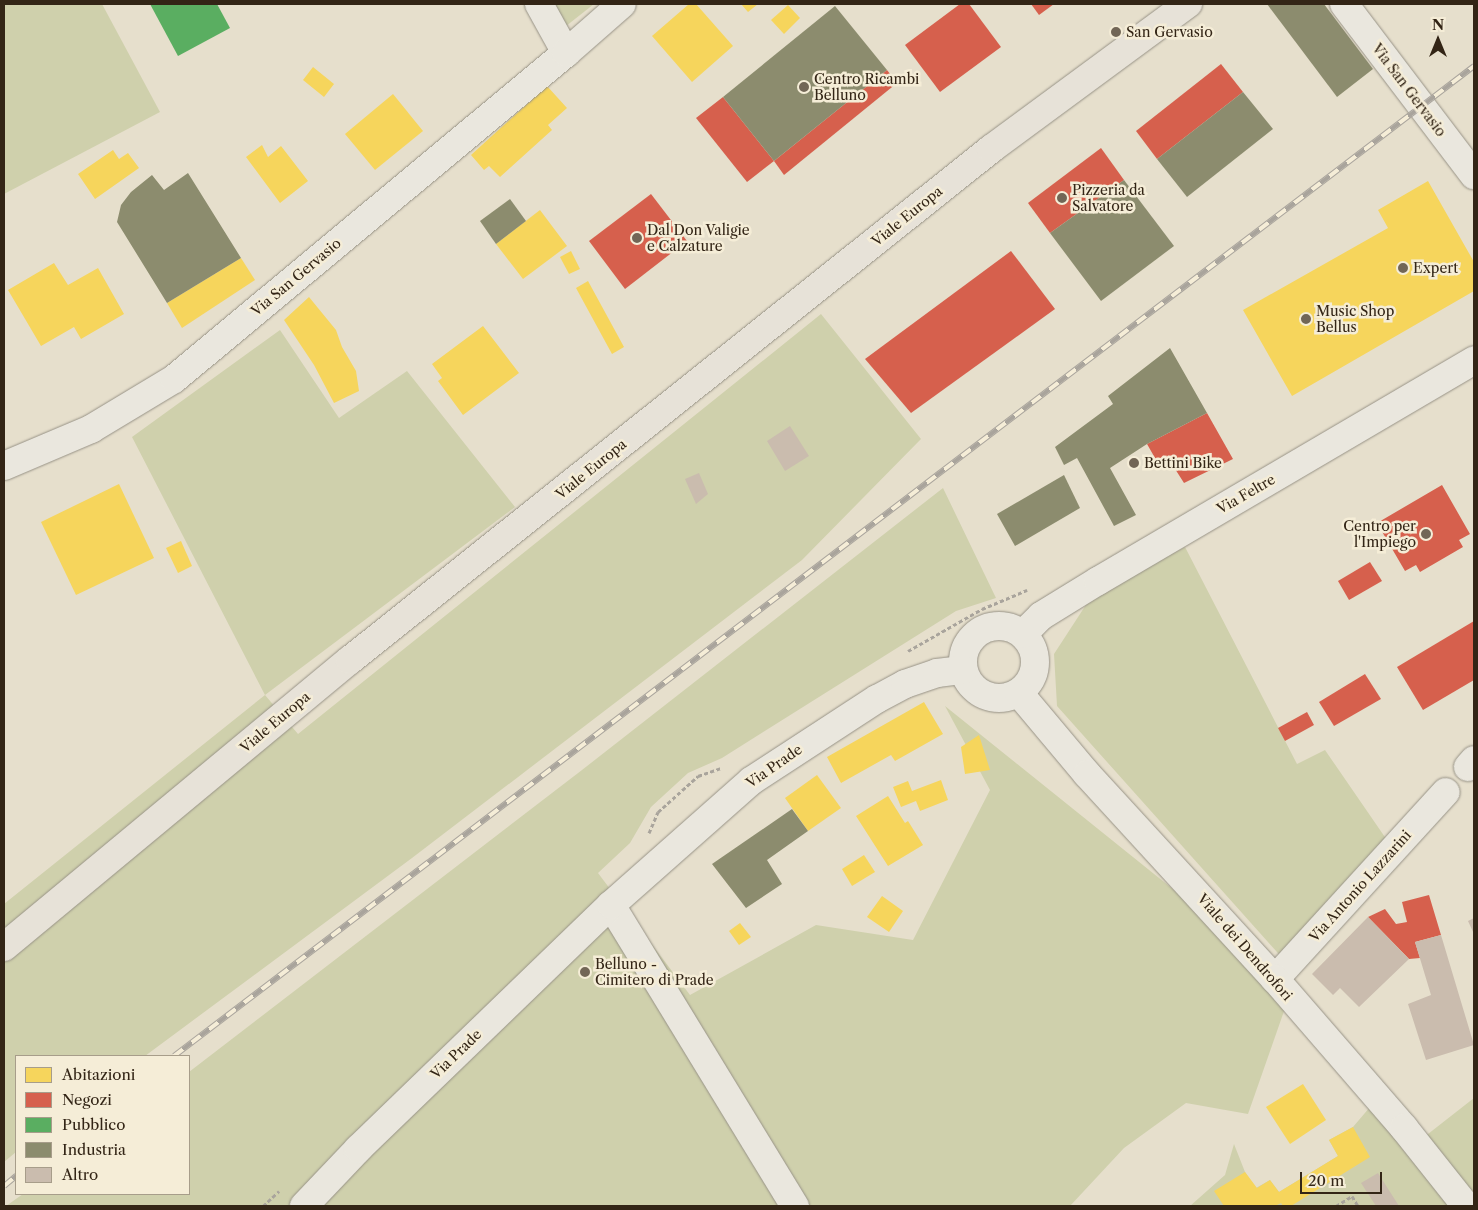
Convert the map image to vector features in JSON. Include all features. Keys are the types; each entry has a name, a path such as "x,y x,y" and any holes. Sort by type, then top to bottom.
{"main road":[{"path":"539,4 566,54"},
{"name":"Via San Gervasio","path":"4,466 91,429 174,379 566,54 622,4"},
{"name":"Viale Europa","path":"4,947 350,660 991,149 1188,4"},
{"name":"Via San Gervasio","path":"1344,4 1474,175"},
{"name":"Via Feltre","path":"1023,634 1042,616 1090,586 1474,360"},
{"path":"1002,626 1023,634 1033,648 1036,665 1031,681 1019,693 1006,699 992,698 978,693 968,683 963,670 962,658 965,647 980,631 1002,626"},
{"name":"Via Prade","path":"304,1206 358,1149 611,905 751,781 877,699 906,684 937,673 963,670"},
{"name":"Viale dei Dendrofori","path":"1019,693 1087,774 1275,979 1404,1128 1466,1206"},
{"name":"Via Antonio Lazzarini","path":"1275,979 1446,792"},
{"path":"611,905 795,1206"}],"path":[{"path":"1336,1206 1352,1196 1358,1206"}],"green space":[{"path":"4,4 102,4 160,112 4,194"},
{"path":"546,4 594,4 561,30"},
{"path":"821,314 921,439 802,560 412,858 146,1055 15,1055 15,1153 4,1162 4,904 265,695 298,734"},
{"path":"280,330 339,418 407,371 515,507 265,695 132,437"},
{"path":"943,488 996,598 956,611 722,758 688,773 651,807 630,843 598,873 690,995 816,925 913,940 990,790 945,706 1271,968 1290,994 1248,1114 1186,1103 1124,1148 1070,1206 6,1206 22,1195 190,1195 190,1071 582,770"},
{"path":"1185,547 1297,764 1325,750 1389,843 1285,961 1057,706 1054,654 1093,594"},
{"path":"1474,1098 1474,1206 1190,1206 1225,1175 1234,1144 1245,1172 1256,1188 1270,1180 1279,1192 1338,1156 1329,1140 1353,1127 1370,1107 1405,1152"}],"building: Abitazioni":[{"path":"689,4 696,4 733,46 692,82 652,36"},
{"path":"741,4 758,4 748,12"},
{"path":"788,5 800,18 784,34 771,20"},
{"path":"313,67 334,84 324,97 303,80"},
{"path":"547,86 567,108 548,125 552,130 500,177 489,166 484,170 471,155"},
{"path":"393,94 423,131 375,170 345,134"},
{"path":"262,145 268,157 281,146 308,181 280,203 246,157"},
{"path":"113,150 119,159 128,153 139,168 95,199 78,174"},
{"path":"1428,181 1474,262 1474,291 1292,396 1243,310 1388,228 1378,210"},
{"path":"540,210 567,246 523,279 496,244"},
{"path":"571,251 580,269 569,274 560,257"},
{"path":"241,258 255,280 182,328 167,303"},
{"path":"54,263 68,285 98,268 124,314 81,339 74,327 41,346 8,290"},
{"path":"588,281 624,347 612,354 576,288"},
{"path":"309,297 336,330 342,347 356,371 359,391 334,403 314,365 284,320"},
{"path":"483,326 519,373 463,415 438,381 442,378 432,364"},
{"path":"119,484 154,558 76,595 41,522"},
{"path":"181,541 192,566 178,573 166,548"},
{"path":"924,702 943,734 895,761 891,755 841,783 827,757"},
{"path":"979,735 990,770 965,774 961,747"},
{"path":"817,775 841,808 808,831 785,798"},
{"path":"941,780 948,800 920,811 916,801 901,807 893,787 908,781 912,791"},
{"path":"888,796 905,823 908,821 923,845 888,866 856,816"},
{"path":"864,855 875,872 852,886 842,869"},
{"path":"882,896 903,911 889,932 867,917"},
{"path":"740,923 751,937 739,945 729,931"},
{"path":"1303,1084 1326,1120 1290,1144 1266,1107"},
{"path":"1353,1127 1370,1157 1291,1206 1283,1206 1281,1203 1275,1206 1224,1206 1214,1191 1245,1172 1257,1188 1270,1180 1279,1192 1338,1156 1329,1140"}],"building: Negozi":[{"path":"960,4 969,4 1001,47 940,92 905,45"},
{"path":"1031,4 1054,4 1039,15"},
{"path":"1221,64 1243,92 1157,159 1136,131"},
{"path":"887,70 897,83 784,175 774,161"},
{"path":"723,97 774,161 747,182 696,118"},
{"path":"1101,148 1124,180 1050,233 1028,203"},
{"path":"651,194 687,241 625,289 589,241"},
{"path":"1011,251 1055,309 911,413 865,359"},
{"path":"1207,413 1233,459 1184,483 1170,461 1159,465 1147,444"},
{"path":"1442,485 1470,534 1459,540 1463,547 1420,572 1416,565 1405,571 1377,523"},
{"path":"1370,562 1382,581 1349,600 1338,581"},
{"path":"1474,621 1474,680 1423,710 1397,667"},
{"path":"1365,674 1381,699 1334,726 1319,702"},
{"path":"1307,712 1314,725 1285,741 1278,728"},
{"path":"1429,895 1441,935 1415,942 1420,958 1409,959 1368,917 1385,909 1396,924 1407,922 1402,902"}],"building: Pubblico":[{"path":"150,4 217,4 230,28 178,56"}],"building: Industria":[{"path":"1267,4 1324,4 1373,69 1337,97"},
{"path":"835,6 887,70 774,161 723,97"},
{"path":"1243,92 1273,129 1187,197 1157,159"},
{"path":"188,173 241,258 167,303 117,222 121,205 131,192 152,175 164,190"},
{"path":"1124,180 1174,246 1101,301 1050,233"},
{"path":"510,199 526,221 496,244 480,221"},
{"path":"1170,348 1207,413 1147,444 1110,468 1136,515 1114,526 1077,458 1064,465 1055,447 1113,404 1108,396"},
{"path":"1064,475 1080,508 1015,546 997,514"},
{"path":"792,809 808,831 767,860 782,884 746,908 712,864"}],"building: Altro":[{"path":"790,426 809,456 785,471 767,441"},
{"path":"699,473 708,494 696,504 685,479"},
{"path":"1368,917 1409,959 1359,1007 1340,988 1333,995 1312,974"},
{"path":"1474,918 1474,934 1468,921"},
{"path":"1441,935 1474,1045 1426,1060 1408,1004 1431,995 1415,942"},
{"path":"1378,1173 1399,1206 1376,1206 1361,1183"}],"railway":[{"path":"175,1055 1474,66"},
{"path":"4,1186 15,1177"}],"place":[{"name":"San Gervasio","path":"1116,32"},
{"name":"Centro Ricambi Belluno","path":"804,87"},
{"name":"Pizzeria da Salvatore","path":"1062,198"},
{"name":"Dal Don Valigie e Calzature","path":"637,238"},
{"name":"Expert","path":"1403,268"},
{"name":"Music Shop Bellus","path":"1306,319"},
{"name":"Bettini Bike","path":"1134,463"},
{"name":"Centro per l'Impiego","path":"1426,534"},
{"name":"Belluno - Cimitero di Prade","path":"585,972"}]}
